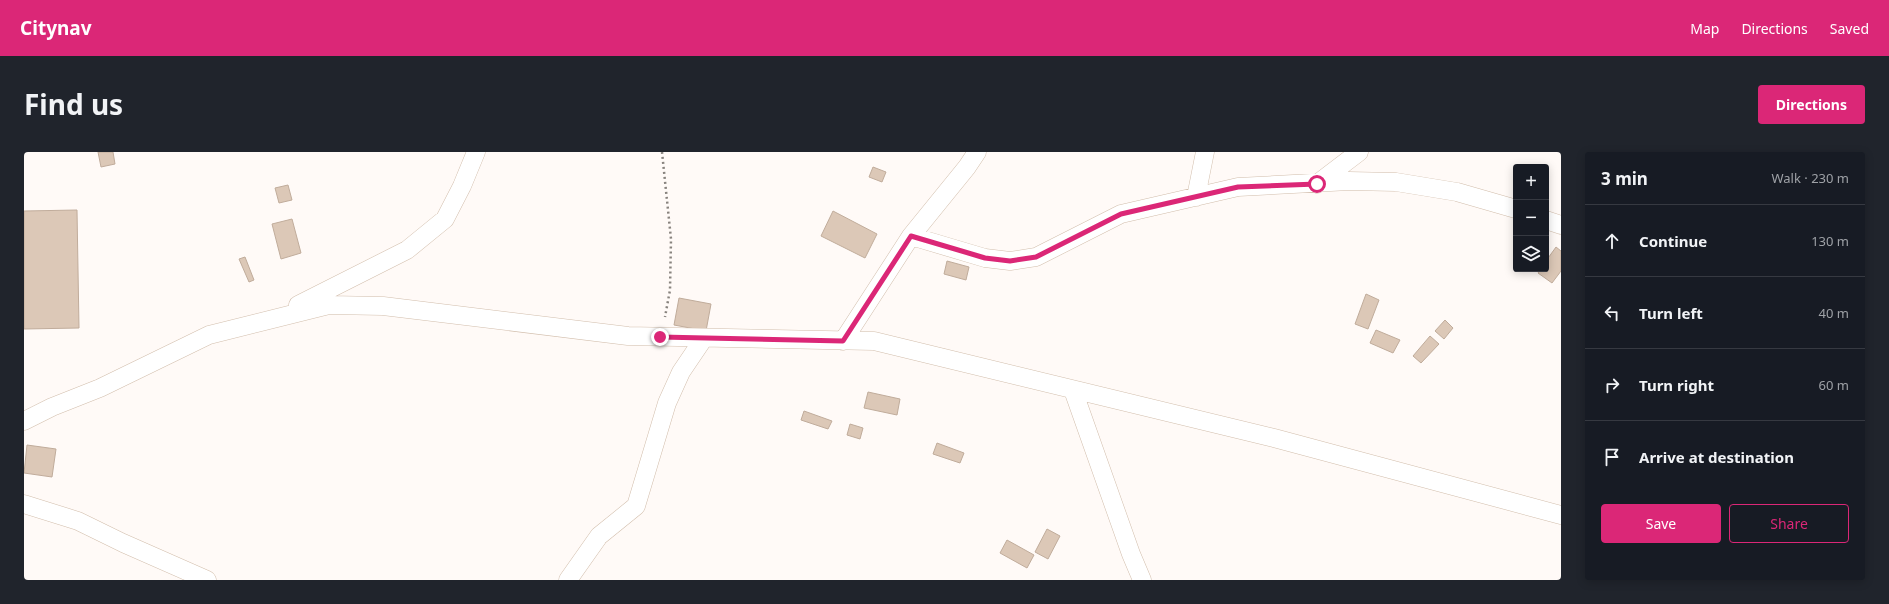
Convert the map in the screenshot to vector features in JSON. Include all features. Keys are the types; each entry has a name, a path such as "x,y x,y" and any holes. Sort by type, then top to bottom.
{"street":[{"path":"269,320 407,250 445,219 462,186 476,152"},
{"path":"843,341 911,236 967,167 977,152"},
{"path":"1196,197 1205,152"},
{"path":"1317,184 1358,152"},
{"path":"911,236 985,258 1010,261 1036,257 1121,214 1238,187 1317,184 1349,181 1396,182 1457,192 1513,208"},
{"path":"1549,221 1561,225"},
{"path":"24,421 52,406 100,388 209,335 329,305 383,306 628,336 874,341 1274,438 1561,515"},
{"path":"568,580 599,536 636,506 667,403 681,372 704,338"},
{"path":"1073,390 1131,554 1142,580"},
{"path":"24,504 78,521 123,543 208,580"}],"path":[{"path":"660,337 670,290 671,239 662,152"}],"building":[{"path":"98,152 113,152 115,164 101,167"},
{"path":"873,167 886,172 882,182 869,177"},
{"path":"288,185 292,200 279,203 275,188"},
{"path":"77,210 79,328 24,329 24,211"},
{"path":"833,211 877,234 865,258 821,236"},
{"path":"292,219 301,253 281,259 272,224"},
{"path":"1556,247 1561,251 1561,271 1552,283 1538,273 1549,272 1549,257"},
{"path":"245,257 254,280 249,282 239,259"},
{"path":"947,261 969,267 966,280 944,274"},
{"path":"1366,294 1379,300 1368,329 1355,324"},
{"path":"679,298 711,304 706,331 674,325"},
{"path":"1445,320 1453,328 1444,339 1435,331"},
{"path":"1376,330 1400,340 1393,353 1370,343"},
{"path":"1430,336 1439,344 1421,363 1413,356"},
{"path":"868,392 900,399 897,415 864,408"},
{"path":"804,411 832,421 828,429 801,420"},
{"path":"850,424 863,428 860,439 847,435"},
{"path":"937,443 964,453 960,463 933,454"},
{"path":"27,445 56,449 52,477 24,473"},
{"path":"1047,529 1060,536 1048,559 1035,552"},
{"path":"1007,540 1034,555 1027,568 1000,553"}],"route":[{"path":"660,337 843,341 911,236 985,258 1010,261 1036,257 1121,214 1238,187 1317,184"}]}
